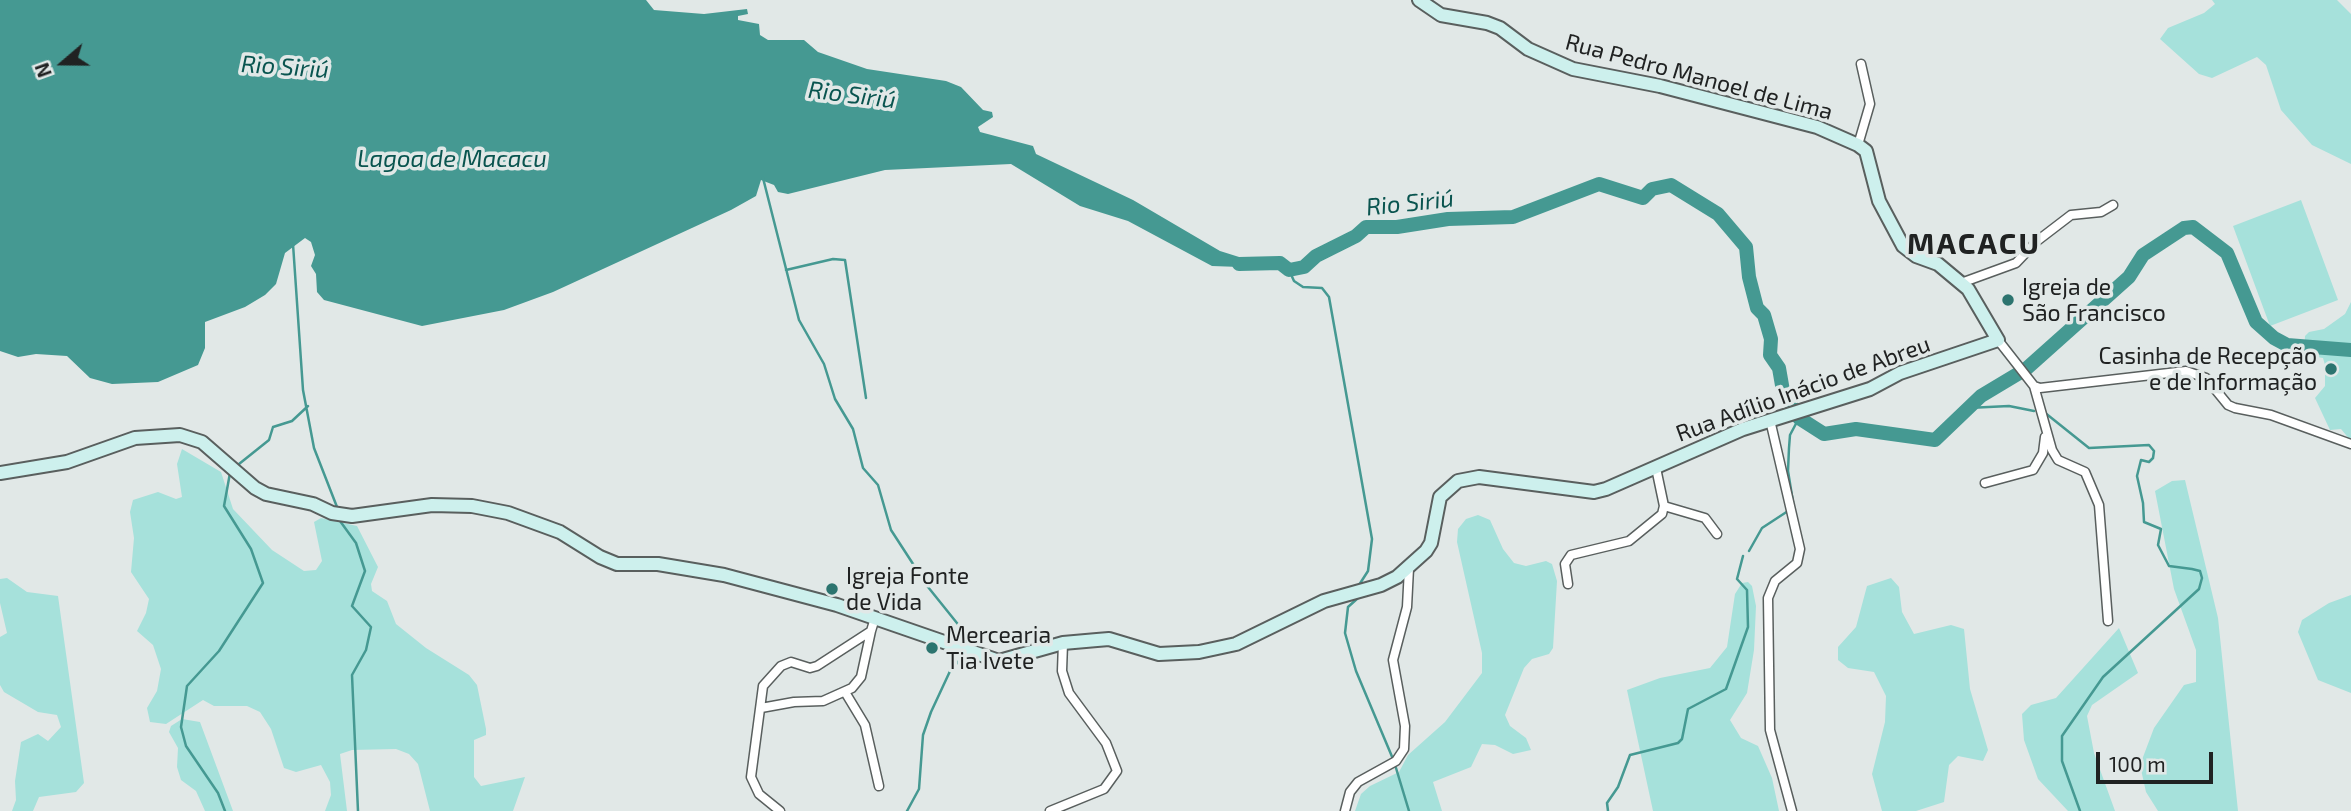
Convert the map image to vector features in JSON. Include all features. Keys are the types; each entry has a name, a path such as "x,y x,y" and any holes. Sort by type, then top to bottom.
{"street":[{"name":"Rua Pedro Manoel de Lima","path":"1419,0 1441,15 1487,23 1528,49 1573,69 1660,86 1818,128 1858,145"},
{"path":"1861,64 1870,104 1858,145 1866,151 1879,201 1903,246 1916,256 1938,264 1975,297 1998,340 2034,386 2045,434 2058,460 2085,472 2099,505 2108,621"},
{"path":"1961,283 2016,263 2037,241 2071,215 2101,212 2113,205"},
{"name":"Rua Adílio Inácio de Abreu","path":"0,473 66,462 135,438 180,435 202,442 244,481 266,494 313,504 332,513 352,516 432,505 508,513 561,532 600,557 618,564 658,564 724,575 873,625 999,661 1063,643 1109,639 1160,654 1236,644 1324,601 1381,585 1409,568 1431,543 1440,497 1458,481 1479,477 1594,492 1770,419 1870,388 1900,373 1979,349 1998,340"},
{"path":"2034,386 2052,388 2186,371 2206,378 2228,405 2288,421 2351,444"},
{"path":"1770,419 1800,549 1797,563 1775,581 1768,598 1770,730 1791,811"},
{"path":"1984,483 2033,470 2043,453 2045,434"},
{"path":"1568,584 1564,564 1571,555 1629,541 1658,518 1664,506 1656,468"},
{"path":"1664,506 1705,518 1717,534"},
{"path":"1345,811 1350,792 1358,782 1396,761 1404,750 1405,726 1393,660 1407,607 1409,568"},
{"path":"761,708 794,702 823,701 845,692 860,677 873,625"},
{"path":"780,811 754,788 751,777 763,686 781,666 791,662 810,668 817,666 873,625"},
{"path":"1050,811 1104,789 1117,771 1106,743 1069,693 1062,671 1063,643"},
{"path":"845,692 865,725 879,786"}],"shaded area":[{"path":"2212,0 2337,0 2351,14 2351,164 2312,145 2281,110 2266,65 2257,57 2212,78 2199,74 2160,39 2168,28 2204,13 2215,4"},
{"path":"2301,200 2338,300 2270,326 2233,226"},
{"path":"2351,302 2351,441 2341,429 2330,430 2315,398 2325,386 2325,372 2333,373 2334,367 2325,365 2323,358 2304,355 2305,336 2309,332 2324,329 2345,314"},
{"path":"182,449 221,472 233,509 272,550 304,571 316,570 322,561 314,522 321,518 357,526 378,567 371,584 372,591 387,601 396,624 426,648 469,675 477,685 486,735 474,740 474,777 481,786 525,777 513,811 430,811 418,764 409,754 396,749 352,750 340,754 347,811 325,811 331,795 330,782 321,765 296,772 284,768 271,729 260,712 247,706 214,706 203,700 166,724 150,722 147,708 157,691 161,669 153,645 137,631 146,613 149,599 131,572 134,538 130,512 133,500 158,492 176,499 182,497 177,464"},
{"path":"2185,480 2218,618 2238,811 2158,811 2146,792 2140,765 2154,728 2184,685 2196,682 2196,650 2174,589 2155,491 2172,481"},
{"path":"1478,515 1490,520 1503,549 1514,563 1526,566 1546,561 1552,564 1557,581 1553,648 1549,654 1532,659 1524,668 1505,715 1510,726 1526,738 1531,750 1513,754 1495,745 1482,744 1471,767 1433,782 1442,811 1355,811 1361,794 1370,786 1399,772 1408,755 1445,722 1482,673 1482,653 1457,542 1458,529 1466,519"},
{"path":"7,578 27,592 58,596 84,783 76,792 39,797 33,811 12,811 16,800 15,781 21,742 38,734 48,741 61,727 57,715 38,712 4,692 0,685 0,637 7,633 0,603 0,579"},
{"path":"1891,578 1899,587 1902,612 1914,634 1951,625 1964,629 1970,689 1988,750 1983,761 1958,756 1949,765 1944,802 1916,811 1882,811 1872,774 1885,722 1886,696 1874,672 1848,668 1838,660 1838,647 1856,627 1867,586"},
{"path":"1748,582 1752,586 1756,606 1754,650 1747,693 1730,720 1741,738 1758,746 1772,778 1779,811 1653,811 1627,690 1660,678 1710,668 1727,647 1735,594 1742,583"},
{"path":"2351,595 2351,693 2318,680 2298,632 2302,620 2329,603"},
{"path":"2119,628 2138,673 2092,705 2087,716 2094,753 2115,811 2068,811 2038,779 2024,740 2022,714 2031,705 2056,698"},
{"path":"182,719 200,722 233,811 205,811 196,791 181,780 177,767 178,748 169,732 171,726"}],"water":[{"name":"Lagoa de Macacu","path":"0,0 646,0 654,10 704,14 747,9 748,14 738,16 738,20 759,24 760,35 768,40 804,40 818,52 867,69 946,81 961,87 983,110 992,112 993,117 978,127 980,132 1033,146 1036,154 1133,200 1220,251 1255,262 1240,267 1212,266 1128,221 1080,206 1011,164 885,170 788,194 778,192 774,185 761,180 756,196 731,210 553,292 504,310 422,326 324,300 317,292 316,274 311,266 315,255 311,242 305,238 285,253 276,284 265,295 245,307 205,322 205,348 198,365 158,382 112,384 90,378 67,356 36,354 18,357 0,351"}],"waterway":[{"path":"763,178 799,320 824,364 835,399 853,429 863,468 878,485 891,530 928,587 969,638 969,647"},
{"name":"Rio Siriú","path":"1239,264 1280,263 1289,270 1304,267 1316,256 1356,236 1366,227 1397,227 1448,219 1513,217 1599,184 1643,198 1652,189 1671,185 1718,214 1746,247 1749,277 1757,308 1764,315 1771,339 1770,355 1779,368 1783,391 1799,418 1824,434 1856,429 1935,440 1981,396 2026,369 2129,277 2143,255 2184,228 2193,227 2227,253 2256,322 2274,338 2287,345 2351,350"},
{"path":"293,244 303,390 314,448 337,507"},
{"path":"786,270 833,259 845,260 866,398"},
{"path":"1289,270 1294,281 1303,287 1322,288 1329,297 1372,539 1368,571 1359,585"},
{"path":"239,464 269,440 273,427 292,421 308,406"},
{"path":"1968,408 2009,406 2034,411"},
{"path":"2044,412 2089,448 2149,445 2154,451 2153,458 2149,462 2141,460 2137,476 2144,522 2161,529 2158,545 2169,566 2200,571 2202,578 2199,589 2103,677 2062,736 2062,761 2080,811"},
{"path":"1793,502 1788,471 1789,448 1790,435 1799,418"},
{"path":"225,811 218,793 186,746 181,727 187,686 219,651 263,583 251,549 224,506 230,473"},
{"path":"1749,551 1762,528 1788,511"},
{"path":"340,521 356,543 365,571 352,606 371,627 366,650 352,675 358,811"},
{"path":"1608,811 1607,803 1618,787 1630,755 1678,743 1682,739 1688,709 1726,689 1748,627 1747,590 1737,579 1743,556"},
{"path":"1358,598 1348,607 1345,633 1356,671 1393,759"},
{"path":"907,811 919,789 923,735 931,712 951,669 964,656"},
{"path":"1396,768 1409,811"}],"place":[{"name":"Igreja de São Francisco","path":"2008,300"},
{"name":"Casinha de Recepção e de Informação","path":"2331,369"},
{"name":"Igreja Fonte de Vida","path":"832,589"},
{"name":"Mercearia Tia Ivete","path":"932,648"}],"district":[{"name":"MACACU","path":"1974,244"}]}
